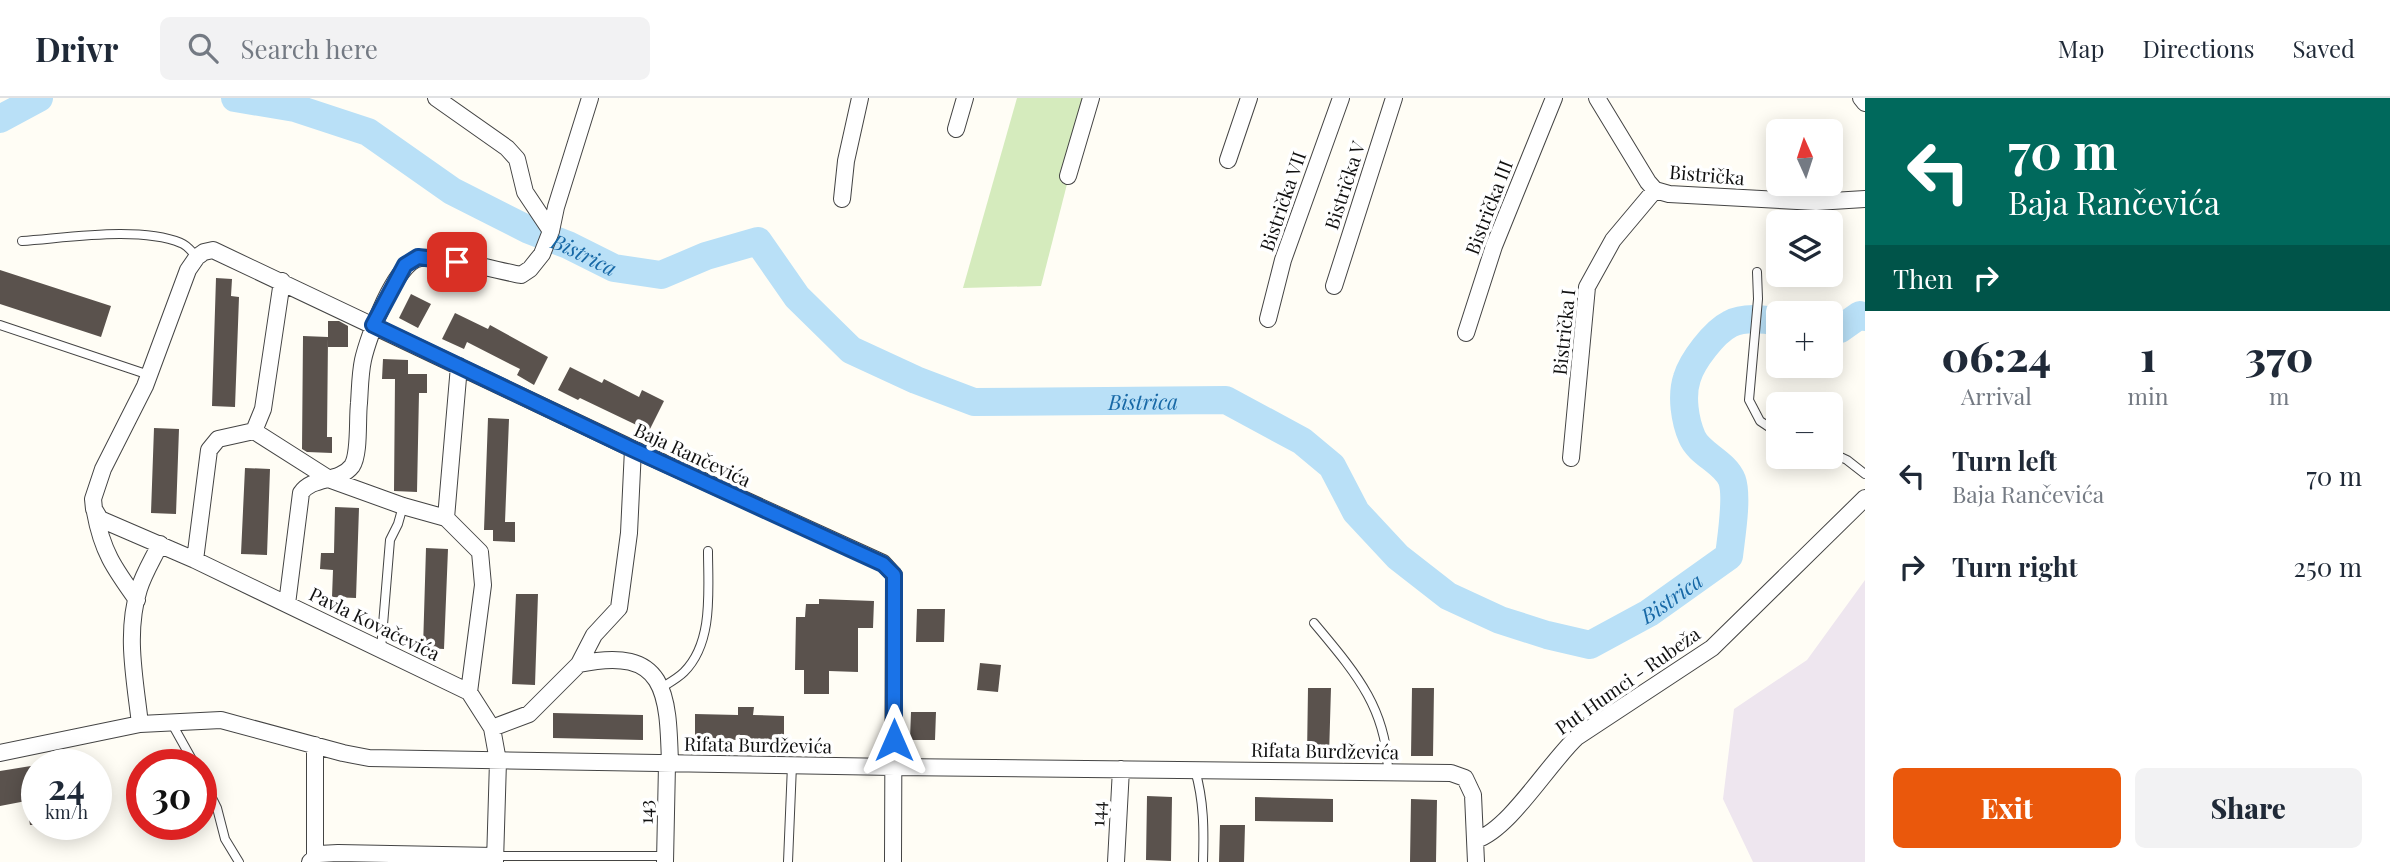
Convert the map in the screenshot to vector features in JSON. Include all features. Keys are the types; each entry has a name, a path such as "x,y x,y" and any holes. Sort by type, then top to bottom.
{"street":[{"path":"436,98 507,148 517,159 525,192 551,231"},
{"path":"288,604 301,493 309,485 331,480 353,465 362,362 373,325 405,265 418,257 521,275 530,269 542,254 551,231 555,207 590,98"},
{"path":"842,199 846,161 860,98"},
{"path":"956,129 965,98"},
{"path":"1068,176 1091,98"},
{"path":"1228,160 1249,98"},
{"name":"Bistrička VII","path":"1268,319 1283,260 1341,98"},
{"name":"Bistrička V","path":"1334,286 1394,98"},
{"name":"Bistrička III","path":"1466,333 1494,246 1554,98"},
{"name":"Bistrička","path":"1597,98 1655,190 1669,194 1816,202 1865,200"},
{"path":"1861,98 1865,103"},
{"name":"Bistrička I","path":"1571,458 1587,287 1613,240 1655,190"},
{"name":"Baja Rančevića","path":"197,257 213,250 632,449 883,564 894,575 893,862"},
{"path":"137,600 110,563 99,534 93,499 103,469 149,375 188,270 197,257"},
{"path":"254,431 263,409 282,281"},
{"path":"446,517 459,366"},
{"path":"195,560 209,450 218,439 254,431 331,480 403,506 446,517 480,552 483,586 469,692 492,728 498,761 495,859 338,853 312,859 315,745"},
{"path":"492,728 528,714 579,664 594,635 619,608 629,533 632,449"},
{"name":"Put Humci - Rubeža","path":"1476,840 1489,836 1503,823 1561,752 1577,737 1712,648 1865,498"},
{"name":"Pavla Kovačevića","path":"97,514 469,692"},
{"path":"140,724 131,646 139,588 160,544"},
{"path":"579,664 618,659 636,663 650,673 662,688"},
{"name":"143","path":"662,688 669,712 665,859"},
{"name":"Rifata Burdževića","path":"46,743 140,724 221,720 369,758 1451,773 1465,778 1473,795 1476,862"},
{"path":"0,743 46,743"},
{"path":"0,753 46,743"},
{"name":"144","path":"1116,862 1121,769"}],"lane":[{"path":"22,241 127,234 163,237 184,244 197,257"},
{"path":"1757,272 1758,299 1749,400 1760,421 1766,425"},
{"path":"0,325 149,375"},
{"path":"1843,458 1865,474"},
{"path":"380,649 390,540 403,506"},
{"path":"662,688 684,673 702,640 706,625 708,551"},
{"path":"1314,623 1348,664 1370,697 1383,731 1388,772"},
{"path":"172,722 186,749"},
{"path":"788,862 792,765"},
{"path":"1195,770 1205,822 1203,862"},
{"path":"217,808 225,839 239,862"},
{"path":"495,859 665,859"}],"shaded area":[{"path":"1865,580 1865,862 1753,862 1723,799 1734,709 1807,660"}],"green space":[{"path":"1017,98 1089,98 1041,286 963,288"}],"building":[{"path":"0,270 111,306 101,337 0,304"},
{"path":"216,278 232,279 231,296 239,297 235,407 212,406"},
{"path":"411,294 431,304 418,328 399,318"},
{"path":"455,313 488,329 490,325 548,357 534,385 517,375 520,369 467,342 464,349 442,339"},
{"path":"328,321 339,321 348,326 348,347 328,347"},
{"path":"303,336 328,337 327,437 332,437 332,453 307,452 302,449"},
{"path":"383,359 408,360 408,374 427,374 427,393 419,393 417,492 394,491 395,379 382,379"},
{"path":"570,367 602,383 604,379 639,397 642,390 664,401 649,431 558,390"},
{"path":"488,418 509,419 505,522 515,522 515,542 493,541 493,530 484,530"},
{"path":"154,428 179,429 176,514 151,513"},
{"path":"245,468 270,469 267,555 241,554"},
{"path":"335,507 359,508 356,598 332,597 333,570 320,569 321,553 334,553"},
{"path":"426,548 448,549 444,649 423,648"},
{"path":"516,594 538,594 535,685 512,684"},
{"path":"819,599 874,601 873,628 858,628 858,672 829,671 829,694 804,694 804,670 795,670 796,617 805,617 806,604 819,604"},
{"path":"917,609 945,609 944,642 916,642"},
{"path":"980,663 1001,665 998,692 977,690"},
{"path":"1308,688 1331,688 1329,756 1307,756"},
{"path":"1412,688 1434,688 1433,756 1411,756"},
{"path":"738,707 754,707 753,715 784,716 784,741 695,739 695,714 738,715"},
{"path":"911,712 936,712 935,740 910,740"},
{"path":"553,713 643,715 643,740 553,738"},
{"path":"21,768 21,802 0,806 0,771"},
{"path":"1147,796 1172,797 1171,861 1146,860"},
{"path":"1255,797 1333,799 1333,822 1255,821"},
{"path":"1411,799 1437,800 1436,862 1410,862"},
{"path":"1220,825 1245,825 1244,862 1219,862"}],"waterway":[{"name":"Bistrica","path":"0,119 39,98"},
{"name":"Bistrica","path":"235,98 295,108 368,132 452,191 529,230 568,245 614,268 661,275 706,256 758,241 797,297 851,350 916,380 974,402 1226,400 1302,441 1332,466 1356,512 1398,557 1448,596 1500,620 1590,645 1649,613 1729,556 1734,487 1724,468 1700,448 1692,437 1687,424 1685,385 1699,356 1724,328 1735,322 1766,320"},
{"name":"Bistrica","path":"1843,327 1860,315 1865,317"}],"route":[{"path":"457,262 418,257 405,265 373,325 632,449 883,564 894,575 894,740"}]}
